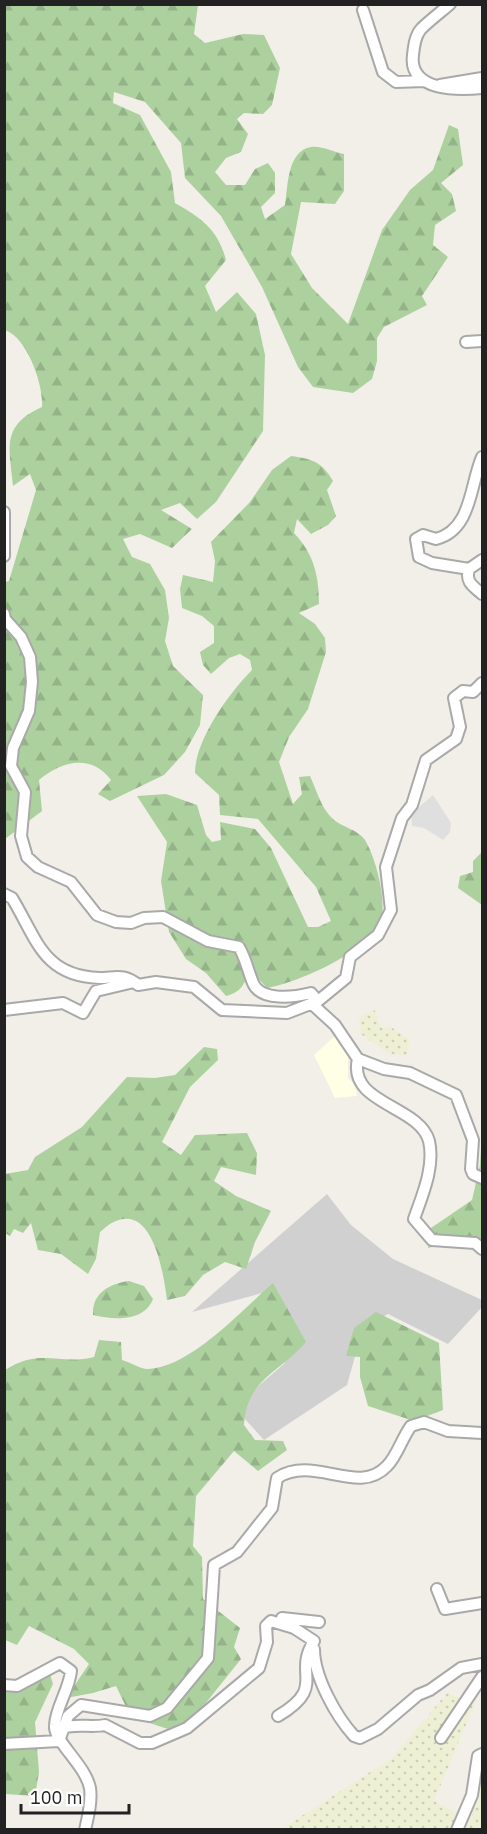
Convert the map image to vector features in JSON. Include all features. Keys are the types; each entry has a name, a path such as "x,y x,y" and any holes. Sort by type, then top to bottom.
{"street":[{"path":"450,4 417,35 412,59 417,73 430,84 454,90 483,88"},
{"path":"363,10 382,72 396,82 430,84 483,78"},
{"path":"466,342 483,341"},
{"path":"483,456 468,505 454,530 436,539 423,535 416,539 419,557 432,563 469,569 483,560"},
{"path":"4,512 4,556"},
{"path":"469,569 468,581 483,594"},
{"path":"4,614 30,657 32,682 29,711 13,748 11,766 25,792 21,836 27,857 38,867 71,882 97,915 116,922 131,923 144,918 163,917 208,941 239,947 247,961 254,987 264,994 294,997 311,993 358,1059 384,1069 410,1073 456,1095 473,1140 471,1169 473,1174 483,1178"},
{"path":"4,894 12,898 42,953 69,974 101,978 121,975 138,985 156,982 194,987 222,1010 287,1012 317,1001 346,978 350,957 378,935 391,910 386,867 402,818 412,805 426,760 456,739 460,727 454,698 463,691 473,692 483,683"},
{"path":"4,1010 63,1003 83,1013 96,992 135,982"},
{"path":"358,1059 355,1070 357,1080 370,1093 409,1119 426,1135 429,1144 427,1181 414,1219 432,1240 474,1243 483,1249"},
{"path":"59,1741 68,1716 81,1705 150,1716 166,1708 208,1658 214,1565 237,1552 272,1508 277,1478 291,1470 313,1470 359,1478 375,1476 389,1465 411,1426 424,1422 447,1431 483,1433"},
{"path":"437,1589 445,1609 483,1603"},
{"path":"278,1716 297,1702 308,1686 305,1666 314,1641 299,1631 267,1619 271,1615 303,1622 319,1622"},
{"path":"62,1728 77,1724 96,1727 105,1725 140,1743 152,1743 174,1735 215,1707 260,1668 267,1642 266,1626 271,1621"},
{"path":"311,1646 314,1649 314,1663 335,1711 354,1736 360,1738 378,1729 418,1695 430,1690 461,1668 483,1664"},
{"path":"4,1685 17,1686 60,1663 71,1671 54,1725 59,1741 77,1760 90,1790 85,1830"},
{"path":"441,1738 483,1677"},
{"path":"4,1744 59,1741"},
{"path":"457,1830 472,1796 478,1756 483,1754"}],"shaded area":[{"path":"433,795 451,823 450,832 443,840 424,828 412,826 411,814"},
{"path":"374,1009 382,1028 389,1026 410,1039 407,1056 387,1053 361,1034 359,1018"},
{"path":"337,1034 348,1052 348,1078 355,1085 357,1096 335,1098 314,1055"},
{"path":"327,1194 351,1225 393,1259 482,1300 482,1307 448,1344 388,1314 363,1328 347,1385 264,1440 234,1407 285,1363 262,1293 192,1312"},
{"path":"447,1693 475,1703 434,1801 471,1820 482,1777 482,1829 280,1830 392,1758"}],"green space":[{"path":"5,5 198,5 194,34 205,43 243,34 264,35 280,68 272,105 263,114 244,113 237,119 248,134 241,152 226,158 215,172 226,185 245,185 255,169 268,163 275,173 275,193 261,207 265,219 285,205 290,170 297,155 303,150 319,147 344,154 344,191 335,204 301,202 291,254 312,288 348,324 382,230 410,190 433,170 449,125 458,129 463,165 441,183 452,194 456,211 435,225 433,245 448,257 422,296 427,305 384,327 377,338 377,361 372,379 353,393 313,387 298,367 262,287 221,216 185,178 181,143 145,102 114,92 113,103 140,115 171,172 175,203 208,226 223,250 226,260 205,286 216,312 237,292 256,314 265,355 263,431 216,502 197,519 180,503 161,510 192,529 172,548 140,534 123,539 132,557 150,564 165,590 169,618 165,641 173,666 203,695 200,725 185,752 164,775 110,801 98,794 111,780 95,766 76,763 57,768 39,780 42,811 5,839 5,582 9,581 36,490 30,474 13,486 10,449 14,430 29,414 42,407 42,398 37,375 27,352 13,334 5,330"},
{"path":"291,456 316,462 329,475 333,481 327,490 336,516 328,525 311,534 297,519 294,533 311,557 318,584 319,604 299,613 315,624 325,638 326,652 308,709 289,737 279,762 293,804 302,794 299,777 310,776 330,816 365,840 377,870 383,908 378,928 370,938 358,948 327,966 295,980 267,988 248,968 242,986 236,992 226,996 206,973 186,959 169,932 161,881 167,842 137,796 166,794 197,805 206,835 212,842 221,840 220,822 255,829 271,848 308,927 318,927 331,921 316,887 258,819 220,815 219,795 195,773 201,746 207,732 233,691 252,670 250,660 240,654 229,658 211,674 203,665 200,652 214,643 214,626 202,616 182,608 180,589 183,575 213,582 215,561 211,542 250,502 272,470"},
{"path":"482,852 482,905 458,888 460,876 473,872 473,861"},
{"path":"204,1047 217,1049 218,1060 190,1087 162,1142 181,1155 195,1135 247,1133 257,1153 256,1175 221,1167 214,1181 236,1196 271,1211 255,1242 246,1269 225,1262 203,1275 185,1296 167,1300 155,1246 140,1223 129,1219 114,1222 100,1232 96,1259 88,1274 61,1254 38,1250 31,1223 23,1233 14,1229 10,1236 5,1233 5,1174 28,1170 35,1157 82,1127 127,1077 155,1078 175,1075"},
{"path":"482,1130 482,1246 475,1236 428,1248 431,1228 472,1200 480,1165"},
{"path":"129,1281 144,1286 153,1299 143,1312 128,1318 93,1315 95,1301 103,1291 115,1284"},
{"path":"273,1283 306,1342 258,1387 246,1409 244,1425 255,1440 283,1441 287,1450 258,1471 234,1451 196,1496 193,1546 202,1557 203,1599 240,1628 234,1647 241,1659 193,1719 171,1730 131,1717 116,1686 66,1698 89,1664 74,1649 29,1626 17,1645 5,1640 5,1370 18,1363 40,1358 71,1360 94,1357 99,1340 121,1342 122,1360 138,1367 148,1369 164,1366 198,1348"},
{"path":"376,1312 439,1343 443,1410 414,1421 368,1406 360,1377 360,1357 346,1356 354,1328"},
{"path":"49,1671 53,1684 35,1722 39,1772 35,1796 5,1794 5,1679 18,1684"}]}
